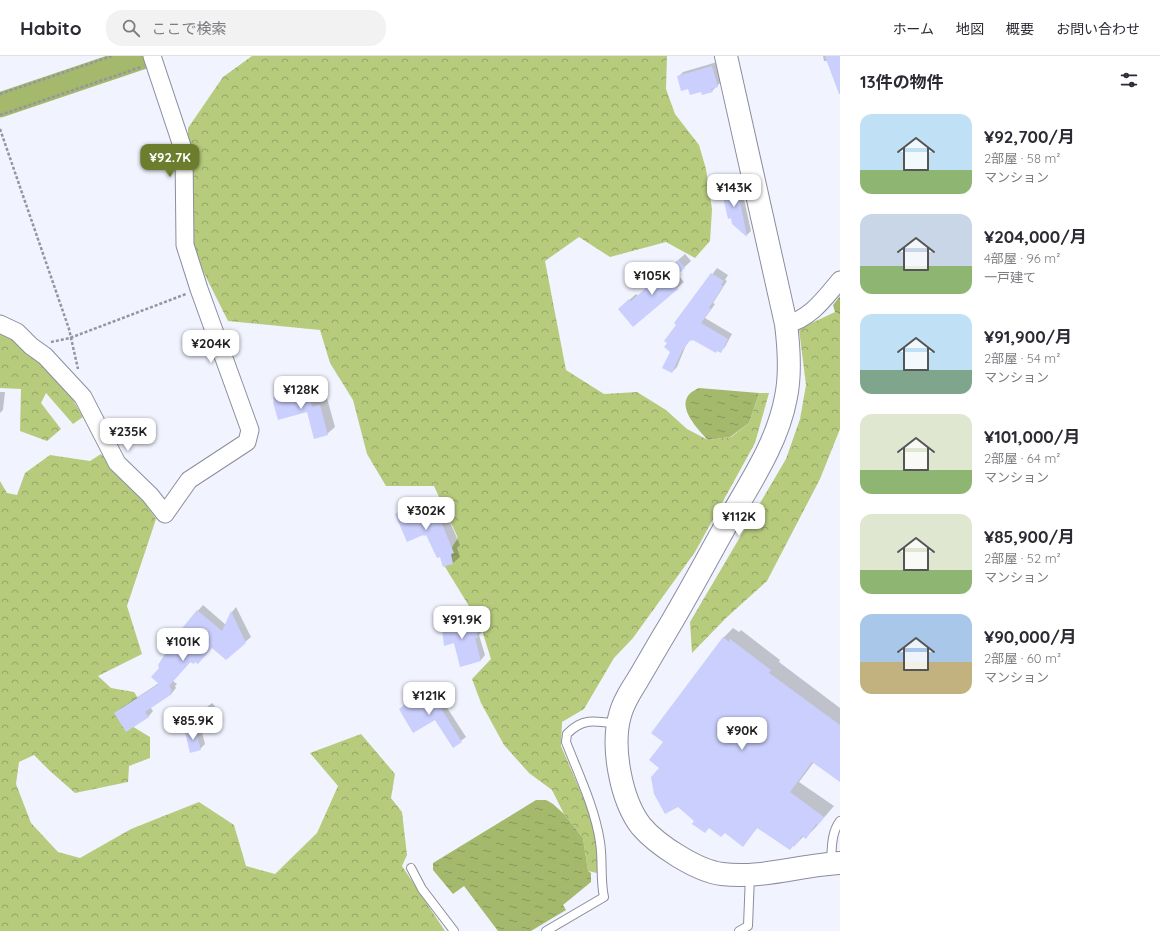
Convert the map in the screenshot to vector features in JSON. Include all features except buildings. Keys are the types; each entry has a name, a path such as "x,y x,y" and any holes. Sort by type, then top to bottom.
{"street":[{"path":"726,56 786,324 789,351 787,396 780,420 767,453 627,698 620,715 617,730 618,762 623,787 632,811 642,826 659,842 691,865 721,874 750,875 836,863"},
{"path":"0,324 17,332 31,346 45,356 83,397 117,463 150,495 165,514 189,480 247,442 250,430 199,289 185,245 184,152 153,60"},
{"path":"786,324 797,322 812,311 840,280"}],"lane":[{"path":"546,931 604,897 601,885 600,842 592,811 566,742 567,734 579,724 596,721 618,724"},
{"path":"836,863 832,841 835,827 840,821"},
{"path":"411,868 422,889 454,931"},
{"path":"739,931 748,926 750,875"}],"path":[{"path":"0,94 112,56"},
{"path":"0,115 153,60"},
{"path":"0,129 69,329 83,388 83,397"},
{"path":"31,346 70,338 199,289"}],"green space":[{"path":"252,56 667,56 666,89 675,114 699,145 706,169 712,209 710,241 695,258 666,242 610,257 579,237 545,261 566,370 604,394 637,392 666,410 687,429 708,440 731,437 749,423 759,393 769,393 755,443 695,552 633,638 614,658 584,709 562,722 561,746 590,813 598,845 597,873 588,871 583,838 564,814 552,790 529,773 504,745 481,703 472,679 491,659 480,624 442,562 458,538 434,486 386,486 367,454 353,400 330,363 320,330 228,321 203,271 187,225 188,128 223,77"},
{"path":"835,312 840,315 840,429 820,479 767,581 726,618 692,653 690,622 786,459 800,419 806,385 799,329"},
{"path":"0,328 8,331 65,386 83,417 73,424 46,393 41,403 61,429 47,441 20,431 21,389 0,388"},
{"path":"101,454 139,494 156,519 127,606 142,654 98,676 111,688 134,692 145,709 125,721 150,737 150,758 129,766 128,782 75,793 34,755 19,762 16,784 31,823 58,852 80,858 131,829 199,802 234,825 246,866 275,874 317,833 338,786 310,753 361,734 395,774 391,798 402,812 407,855 402,866 445,931 0,931 0,481 7,493 17,495 25,473 50,455 90,461"}],"water":[{"path":"840,296 840,315 835,312 833,305"},
{"path":"699,388 759,393 749,423 730,437 708,440 692,421 686,406 686,399 691,393"},
{"path":"536,800 546,800 553,804 564,814 583,838 588,871 591,873 591,882 563,905 566,910 531,931 498,931 464,886 453,894 433,870 433,863"}],"waterway":[{"path":"0,105 145,56"}]}
